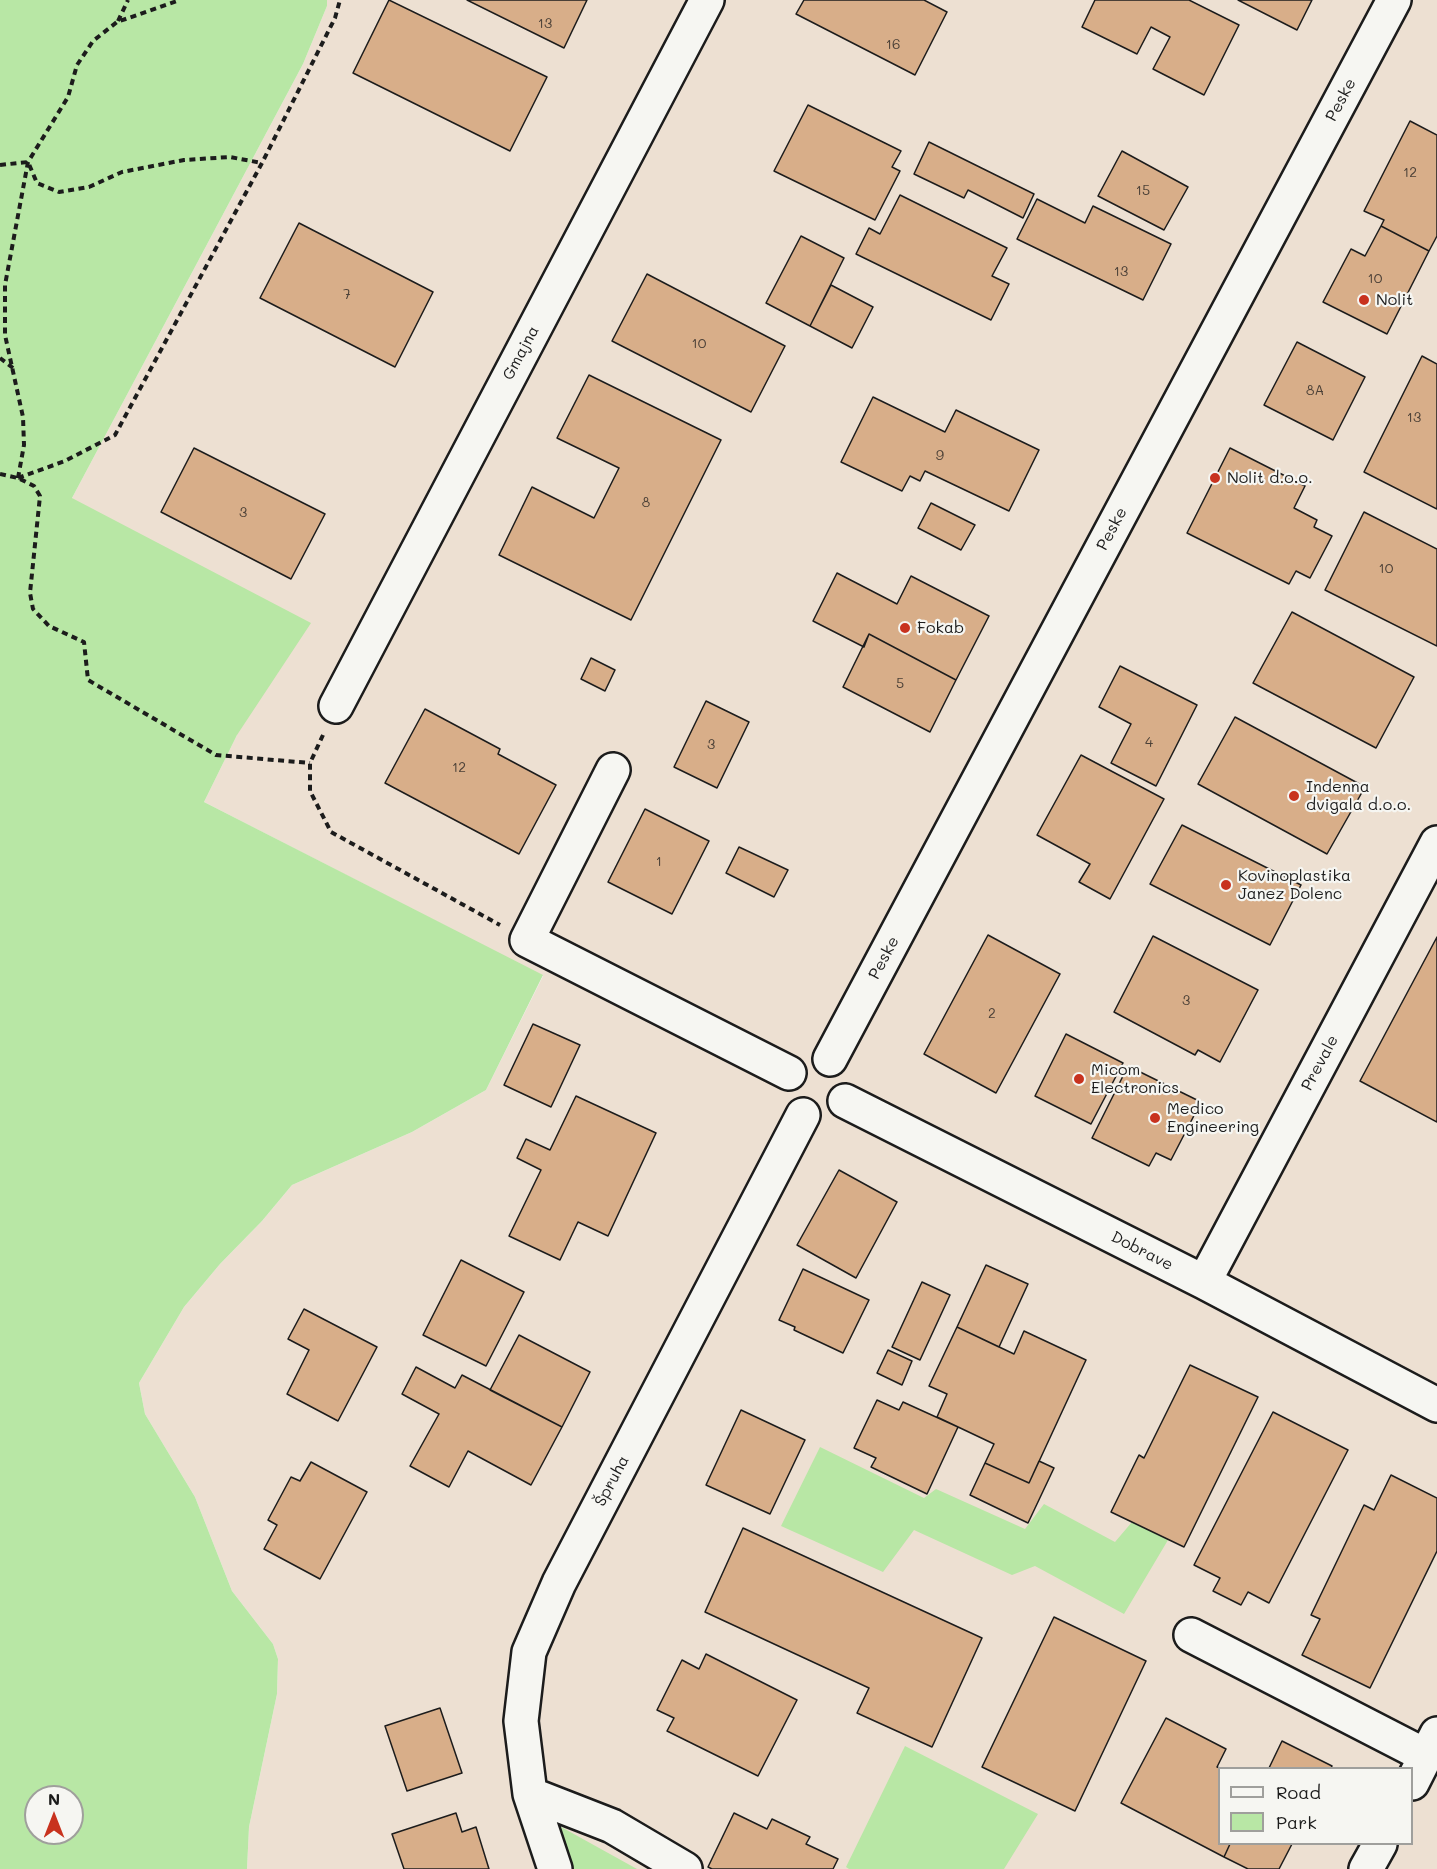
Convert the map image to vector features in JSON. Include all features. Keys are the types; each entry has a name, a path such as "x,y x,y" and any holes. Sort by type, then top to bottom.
{"street":[{"name":"Gmajna","path":"336,706 707,0"},
{"name":"Peske","path":"830,1059 1394,0"},
{"path":"614,770 527,940 789,1073"},
{"name":"Prevale","path":"1204,1282 1437,843"},
{"path":"811,1056 830,1059 844,1072 848,1091 845,1101 840,1109 822,1118 803,1115 795,1110 786,1093 789,1073 802,1059 811,1056"},
{"name":"Dobrave","path":"845,1101 1204,1282 1437,1405"},
{"name":"Špruha","path":"555,1869 530,1794 521,1721 529,1652 559,1584 803,1115"},
{"path":"1191,1635 1425,1758"},
{"path":"530,1794 612,1826 685,1869"},
{"path":"1366,1869 1379,1845"}],"path":[{"path":"117,22 128,0"},
{"path":"18,477 24,446 23,427 5,335 5,285 28,162 68,97 77,65 93,41 117,22 180,0"},
{"path":"18,477 65,461 115,435 262,162 335,18 340,0"},
{"path":"28,162 37,183 59,192 89,187 122,172 184,160 230,157 262,162"},
{"path":"0,165 28,162"},
{"path":"0,358 13,368"},
{"path":"0,474 18,477 34,486 40,496 30,593 33,609 49,626 84,642 88,680 216,754 310,763"},
{"path":"336,706 310,763 310,791 331,832 527,940"}],"shaded area":[{"path":"327,0 1437,0 1437,1869 247,1869 249,1827 277,1694 278,1659 273,1644 232,1591 195,1497 145,1414 139,1383 184,1307 292,1185 412,1132 486,1090 543,976 204,802 237,735 72,498 303,64 327,6"}],"green space":[{"path":"0,0 327,0 327,6 303,64 72,498 311,623 237,735 204,802 543,975 486,1090 412,1132 292,1185 184,1307 139,1383 145,1414 195,1497 232,1591 273,1644 278,1659 277,1694 249,1827 247,1869 0,1869"},
{"path":"820,1447 924,1498 936,1489 1025,1529 1044,1504 1115,1542 1132,1522 1168,1540 1124,1614 1035,1566 1012,1575 914,1530 883,1572 781,1526"},
{"path":"905,1746 1038,1814 1004,1869 849,1869 846,1867"},
{"path":"554,1823 637,1869 569,1869"}],"building":[{"path":"389,0 547,77 510,151 353,73"},
{"path":"467,0 587,0 564,48"},
{"path":"804,0 924,0 947,12 915,75 796,14"},
{"path":"1095,0 1189,0 1239,25 1204,95 1153,69 1170,37 1151,27 1137,54 1082,27"},
{"path":"1238,0 1312,0 1297,30"},
{"path":"808,105 901,151 892,167 900,171 875,220 774,171"},
{"path":"1410,121 1437,135 1437,236 1429,251 1381,226 1384,220 1364,211"},
{"path":"929,142 1034,194 1023,218 968,190 964,198 914,174"},
{"path":"1122,151 1188,187 1164,230 1098,196"},
{"path":"900,195 1007,248 992,276 1009,284 991,320 856,254 869,228 880,234"},
{"path":"1037,199 1085,223 1093,206 1171,244 1143,300 1017,239"},
{"path":"299,223 433,292 395,367 260,298"},
{"path":"1381,226 1429,251 1387,334 1323,302 1351,249 1365,256"},
{"path":"801,236 844,258 810,326 766,303"},
{"path":"647,274 785,346 751,412 612,341"},
{"path":"831,285 873,307 852,348 810,326"},
{"path":"1297,342 1365,377 1333,440 1264,405"},
{"path":"1422,356 1437,364 1437,509 1364,472"},
{"path":"589,375 721,440 631,620 499,555 532,487 594,518 619,468 557,438"},
{"path":"873,397 945,432 956,410 1039,450 1009,511 925,471 920,481 910,476 902,491 841,462"},
{"path":"194,448 325,514 291,579 161,512"},
{"path":"1230,448 1305,486 1294,508 1317,520 1314,527 1332,536 1310,578 1296,571 1289,584 1187,533"},
{"path":"931,503 975,525 961,550 918,528"},
{"path":"1364,512 1437,549 1437,646 1325,590"},
{"name":"Fokab","path":"837,573 897,604 911,576 989,616 956,680 869,634 864,647 813,621"},
{"path":"1292,612 1414,677 1376,748 1253,683"},
{"path":"869,634 956,680 930,732 843,687"},
{"path":"591,658 615,670 605,691 581,679"},
{"path":"1120,666 1197,705 1156,786 1111,763 1131,724 1099,707"},
{"path":"706,701 749,722 717,788 674,767"},
{"path":"425,709 500,749 498,754 556,785 519,854 385,783"},
{"path":"1235,717 1365,787 1327,854 1198,784"},
{"path":"1081,755 1164,799 1110,899 1079,882 1090,864 1037,835"},
{"path":"645,809 709,841 672,914 608,882"},
{"name":"Kovinoplastika Janez Dolenc","path":"1182,825 1301,885 1270,945 1150,884"},
{"path":"739,847 788,870 774,897 726,873"},
{"path":"988,935 1060,974 996,1093 924,1054"},
{"path":"1153,936 1258,990 1220,1062 1198,1050 1195,1055 1114,1012"},
{"path":"1437,937 1437,1122 1360,1081"},
{"path":"533,1024 580,1045 551,1107 504,1085"},
{"name":"Micom Electronics","path":"1066,1034 1123,1063 1091,1124 1035,1096"},
{"path":"1128,1066 1201,1102 1171,1160 1156,1153 1149,1166 1092,1138"},
{"path":"576,1096 656,1133 608,1236 578,1222 560,1260 509,1236 541,1170 517,1158 526,1139 550,1150"},
{"path":"839,1170 897,1202 856,1278 797,1245"},
{"path":"461,1260 524,1292 486,1366 423,1335"},
{"path":"986,1265 1028,1284 999,1347 957,1327"},
{"path":"803,1269 869,1300 843,1353 794,1330 795,1327 779,1320"},
{"path":"922,1282 950,1295 920,1360 892,1347"},
{"path":"304,1309 377,1347 338,1421 287,1394 309,1350 288,1339"},
{"path":"957,1327 1014,1354 1024,1331 1086,1360 1029,1483 985,1463 994,1444 937,1417 947,1394 929,1386"},
{"path":"519,1335 590,1372 562,1427 490,1390"},
{"path":"888,1350 912,1361 902,1385 877,1373"},
{"path":"1190,1365 1258,1397 1184,1547 1111,1512 1139,1455 1144,1458"},
{"path":"416,1367 455,1388 462,1375 562,1427 531,1485 468,1451 449,1487 410,1466 439,1414 402,1394"},
{"path":"877,1400 899,1410 903,1402 958,1427 927,1494 871,1467 876,1458 854,1448"},
{"path":"741,1410 805,1440 770,1514 706,1485"},
{"path":"1273,1412 1348,1450 1269,1603 1248,1592 1241,1605 1213,1591 1220,1578 1194,1565"},
{"path":"1039,1461 1054,1468 1028,1523 970,1495 985,1463 1029,1483"},
{"path":"311,1462 367,1492 320,1579 264,1549 277,1525 268,1520 291,1477 300,1481"},
{"path":"1391,1475 1437,1498 1437,1551 1370,1688 1302,1655 1320,1619 1311,1615 1364,1505 1374,1510"},
{"path":"743,1528 982,1638 932,1747 857,1713 869,1688 705,1612"},
{"path":"1054,1617 1146,1661 1075,1811 982,1767"},
{"path":"706,1654 797,1700 758,1776 667,1731 674,1718 657,1710 682,1660 699,1669"},
{"path":"440,1708 462,1773 407,1791 385,1726"},
{"path":"1166,1718 1226,1749 1217,1767 1218,1845 1230,1845 1224,1857 1121,1803"},
{"path":"1282,1741 1332,1766 1332,1767 1269,1767"},
{"path":"456,1813 462,1832 476,1827 489,1869 404,1869 392,1834"},
{"path":"734,1813 767,1829 772,1819 810,1837 806,1844 838,1859 833,1869 712,1869 708,1867"},
{"path":"1230,1845 1291,1845 1279,1869 1248,1869 1224,1857"}],"place":[{"name":"Nolit","path":"1364,300"},
{"name":"Nolit d.o.o.","path":"1215,478"},
{"name":"Fokab","path":"905,628"},
{"name":"Indenna dvigala d.o.o.","path":"1294,796"},
{"name":"Kovinoplastika Janez Dolenc","path":"1226,885"},
{"name":"Micom Electronics","path":"1079,1079"},
{"name":"Medico Engineering","path":"1155,1118"}]}
